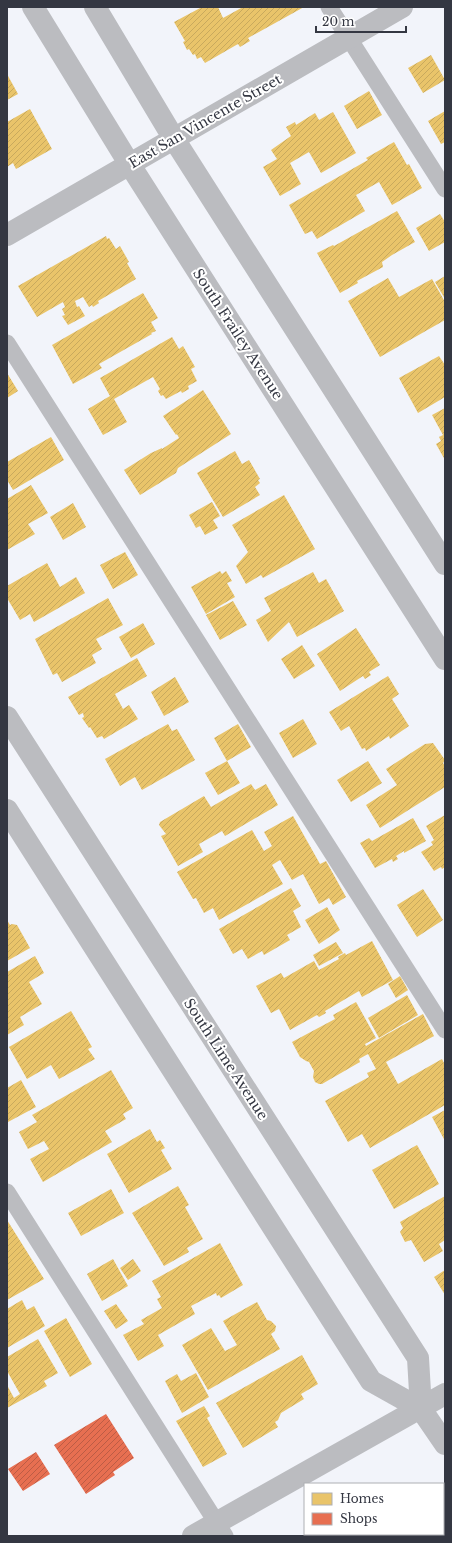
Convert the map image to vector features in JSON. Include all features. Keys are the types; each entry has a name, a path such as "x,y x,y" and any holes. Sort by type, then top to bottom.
{"street":[{"name":"South Frailey Avenue","path":"33,7 130,165 445,659"},
{"path":"94,7 174,139 445,564"},
{"name":"East San Vincente Street","path":"7,235 402,7"},
{"name":"South Lime Avenue","path":"7,718 418,1358 421,1408"},
{"path":"7,810 371,1381 421,1408 445,1444"},
{"path":"193,1536 221,1530 445,1394"}],"lane":[{"path":"329,7 445,189"},
{"path":"7,343 445,1030"},
{"path":"7,1192 221,1530"}],"building: Homes":[{"path":"202,7 218,7 223,18 243,7 304,7 248,38 250,41 240,47 238,44 205,63 201,57 197,59 195,54 193,55 189,49 187,50 183,42 185,41 174,22"},
{"path":"431,55 445,80 423,93 408,68"},
{"path":"7,74 18,94 7,100"},
{"path":"369,91 382,115 357,129 344,106"},
{"path":"30,109 52,149 16,169 13,163 7,167 7,122"},
{"path":"445,111 445,142 441,144 428,121"},
{"path":"333,112 356,153 321,173 309,152 290,163 301,184 280,196 263,167 277,159 271,150 291,136 286,127 295,122 296,125 315,113 319,120"},
{"path":"394,142 407,165 409,164 422,188 392,205 379,182 356,195 365,211 317,239 312,231 305,234 289,205 368,160 366,158"},
{"path":"397,211 415,242 382,262 383,267 357,281 358,283 340,293 317,253 333,245 334,246"},
{"path":"440,214 445,222 445,242 429,251 416,228"},
{"path":"106,236 116,249 120,246 136,279 98,301 99,303 93,307 92,305 89,307 83,297 75,301 77,307 79,306 85,316 68,325 62,316 65,315 62,309 65,307 63,302 37,317 18,286"},
{"path":"445,276 445,299 435,282"},
{"path":"388,278 399,297 432,279 445,302 445,320 380,357 348,301"},
{"path":"143,293 158,318 151,322 156,331 99,364 102,368 73,384 52,345"},
{"path":"172,337 179,349 183,346 195,367 191,369 197,381 188,386 189,389 182,393 181,391 166,399 163,395 161,396 158,391 160,389 153,377 114,399 127,422 103,435 88,409 110,396 100,378"},
{"path":"439,356 445,365 445,397 418,413 399,378"},
{"path":"7,373 18,391 7,398"},
{"path":"203,390 231,434 178,468 176,473 140,495 124,470 179,438 163,416"},
{"path":"445,408 445,460 436,444 441,441 439,437 443,435 432,415"},
{"path":"51,437 64,460 13,490 7,480 7,462"},
{"path":"235,451 242,464 249,460 260,479 258,480 260,483 255,487 260,495 223,517 197,473"},
{"path":"31,485 48,513 28,524 35,534 7,550 7,499"},
{"path":"284,495 315,549 263,578 261,575 246,584 236,566 248,552 232,525"},
{"path":"212,502 220,516 213,520 218,528 205,535 200,526 196,528 189,515"},
{"path":"73,503 86,527 63,540 50,517"},
{"path":"125,552 138,575 113,589 100,565"},
{"path":"47,563 60,587 76,577 85,593 34,622 30,614 20,620 7,598 7,586"},
{"path":"220,571 222,574 226,571 232,581 227,583 235,597 206,614 191,587"},
{"path":"313,572 319,583 326,579 344,611 297,637 289,622 268,642 256,620 271,611 264,598"},
{"path":"108,598 123,625 96,639 102,649 92,655 96,663 62,682 57,673 53,675 35,639"},
{"path":"233,601 247,625 220,640 206,615"},
{"path":"143,623 155,644 131,658 119,637"},
{"path":"356,628 380,665 369,672 371,675 365,679 363,676 340,691 317,654"},
{"path":"302,645 315,666 294,679 281,659"},
{"path":"137,658 147,676 115,694 123,709 129,705 138,719 104,739 102,736 97,738 82,718 84,717 83,713 79,715 68,697"},
{"path":"388,676 399,694 392,699 409,726 390,739 389,736 366,751 365,748 362,749 349,726 341,731 329,712"},
{"path":"175,677 189,702 164,716 151,692"},
{"path":"303,719 317,744 293,758 279,733"},
{"path":"168,724 172,731 177,729 195,760 142,790 135,777 120,786 105,759"},
{"path":"238,724 251,747 227,761 214,738"},
{"path":"433,743 445,760 443,763 445,766 445,787 380,828 366,805 397,785 386,769 425,744"},
{"path":"227,761 240,783 218,795 205,773"},
{"path":"368,761 382,783 351,802 337,780"},
{"path":"251,784 255,790 266,784 278,805 225,836 222,831 199,844 203,852 178,866 161,836 166,834 159,825 160,822 204,796 211,807"},
{"path":"445,815 445,867 442,869 441,867 434,871 421,852 433,845 431,842 434,840 426,826"},
{"path":"293,816 320,864 326,861 346,897 333,905 329,898 319,904 303,874 292,880 280,860 272,865 283,884 219,920 213,908 204,913 196,898 193,899 177,872 252,830 264,851 272,846 264,832"},
{"path":"413,818 426,841 396,856 398,859 393,862 392,859 375,868 360,843 369,838 372,841"},
{"path":"291,888 301,906 293,911 301,927 287,935 290,940 264,955 262,951 248,959 242,949 233,954 219,929"},
{"path":"423,889 443,920 417,937 397,905"},
{"path":"327,907 340,930 319,944 305,920"},
{"path":"7,920 10,925 17,925 30,948 7,961"},
{"path":"372,941 393,980 362,997 359,991 325,1011 326,1013 319,1017 317,1015 290,1030 279,1009 271,1013 256,986 281,973 284,978 314,961 319,970 339,959 338,957 343,954 345,953 346,955"},
{"path":"336,942 343,953 319,966 313,955"},
{"path":"35,956 44,973 29,982 42,1004 20,1017 24,1025 7,1035 7,972"},
{"path":"400,976 408,990 396,998 388,984"},
{"path":"407,995 418,1015 379,1038 368,1018"},
{"path":"356,1002 376,1038 365,1044 366,1046 423,1014 434,1036 386,1062 398,1084 442,1059 445,1065 445,1105 370,1148 362,1134 348,1142 325,1101 369,1077 367,1073 376,1069 368,1054 359,1059 360,1062 322,1084 319,1084 315,1082 313,1077 314,1071 309,1062 300,1057 292,1042 335,1019 333,1015"},
{"path":"71,1011 92,1047 88,1049 95,1059 59,1079 51,1065 27,1079 9,1047"},
{"path":"111,1070 133,1108 123,1114 126,1119 105,1131 112,1142 43,1182 30,1159 49,1149 44,1141 28,1149 19,1132 37,1122 32,1115"},
{"path":"21,1080 36,1107 8,1122 7,1088"},
{"path":"445,1110 445,1141 432,1117"},
{"path":"150,1129 157,1142 160,1140 165,1148 161,1150 172,1169 129,1193 107,1154"},
{"path":"417,1145 439,1184 394,1209 372,1170"},
{"path":"178,1186 189,1205 185,1207 203,1239 187,1248 189,1252 164,1266 132,1213"},
{"path":"111,1189 124,1213 81,1236 68,1213"},
{"path":"445,1196 445,1240 439,1244 443,1251 424,1262 411,1240 405,1242 400,1232 403,1228 400,1222"},
{"path":"7,1220 44,1279 7,1300"},
{"path":"220,1243 243,1285 221,1298 219,1295 217,1296 216,1293 191,1306 195,1314 158,1335 164,1346 138,1361 123,1335 144,1324 141,1320 162,1308 157,1299 161,1297 152,1281"},
{"path":"113,1259 128,1286 102,1301 87,1274"},
{"path":"133,1259 141,1271 128,1280 120,1268"},
{"path":"445,1270 445,1295 434,1277"},
{"path":"22,1300 27,1310 34,1306 45,1326 7,1348 7,1309"},
{"path":"257,1302 267,1320 271,1321 276,1326 275,1331 271,1334 280,1349 208,1390 182,1345 211,1328 225,1351 237,1345 223,1321"},
{"path":"116,1304 128,1321 116,1329 104,1311"},
{"path":"66,1318 92,1364 70,1377 44,1331"},
{"path":"38,1339 58,1373 44,1381 47,1386 7,1408 7,1385 14,1398 20,1394 7,1371 7,1357"},
{"path":"302,1355 318,1384 301,1394 304,1399 281,1413 278,1420 275,1422 278,1427 243,1448 216,1403"},
{"path":"196,1373 209,1397 182,1413 165,1381 177,1374 181,1381"},
{"path":"204,1406 210,1416 207,1418 227,1454 203,1467 176,1421"}],"building: Shops":[{"path":"106,1414 134,1458 113,1472 115,1475 86,1494 54,1445"},
{"path":"36,1452 50,1474 23,1491 8,1469"}]}
